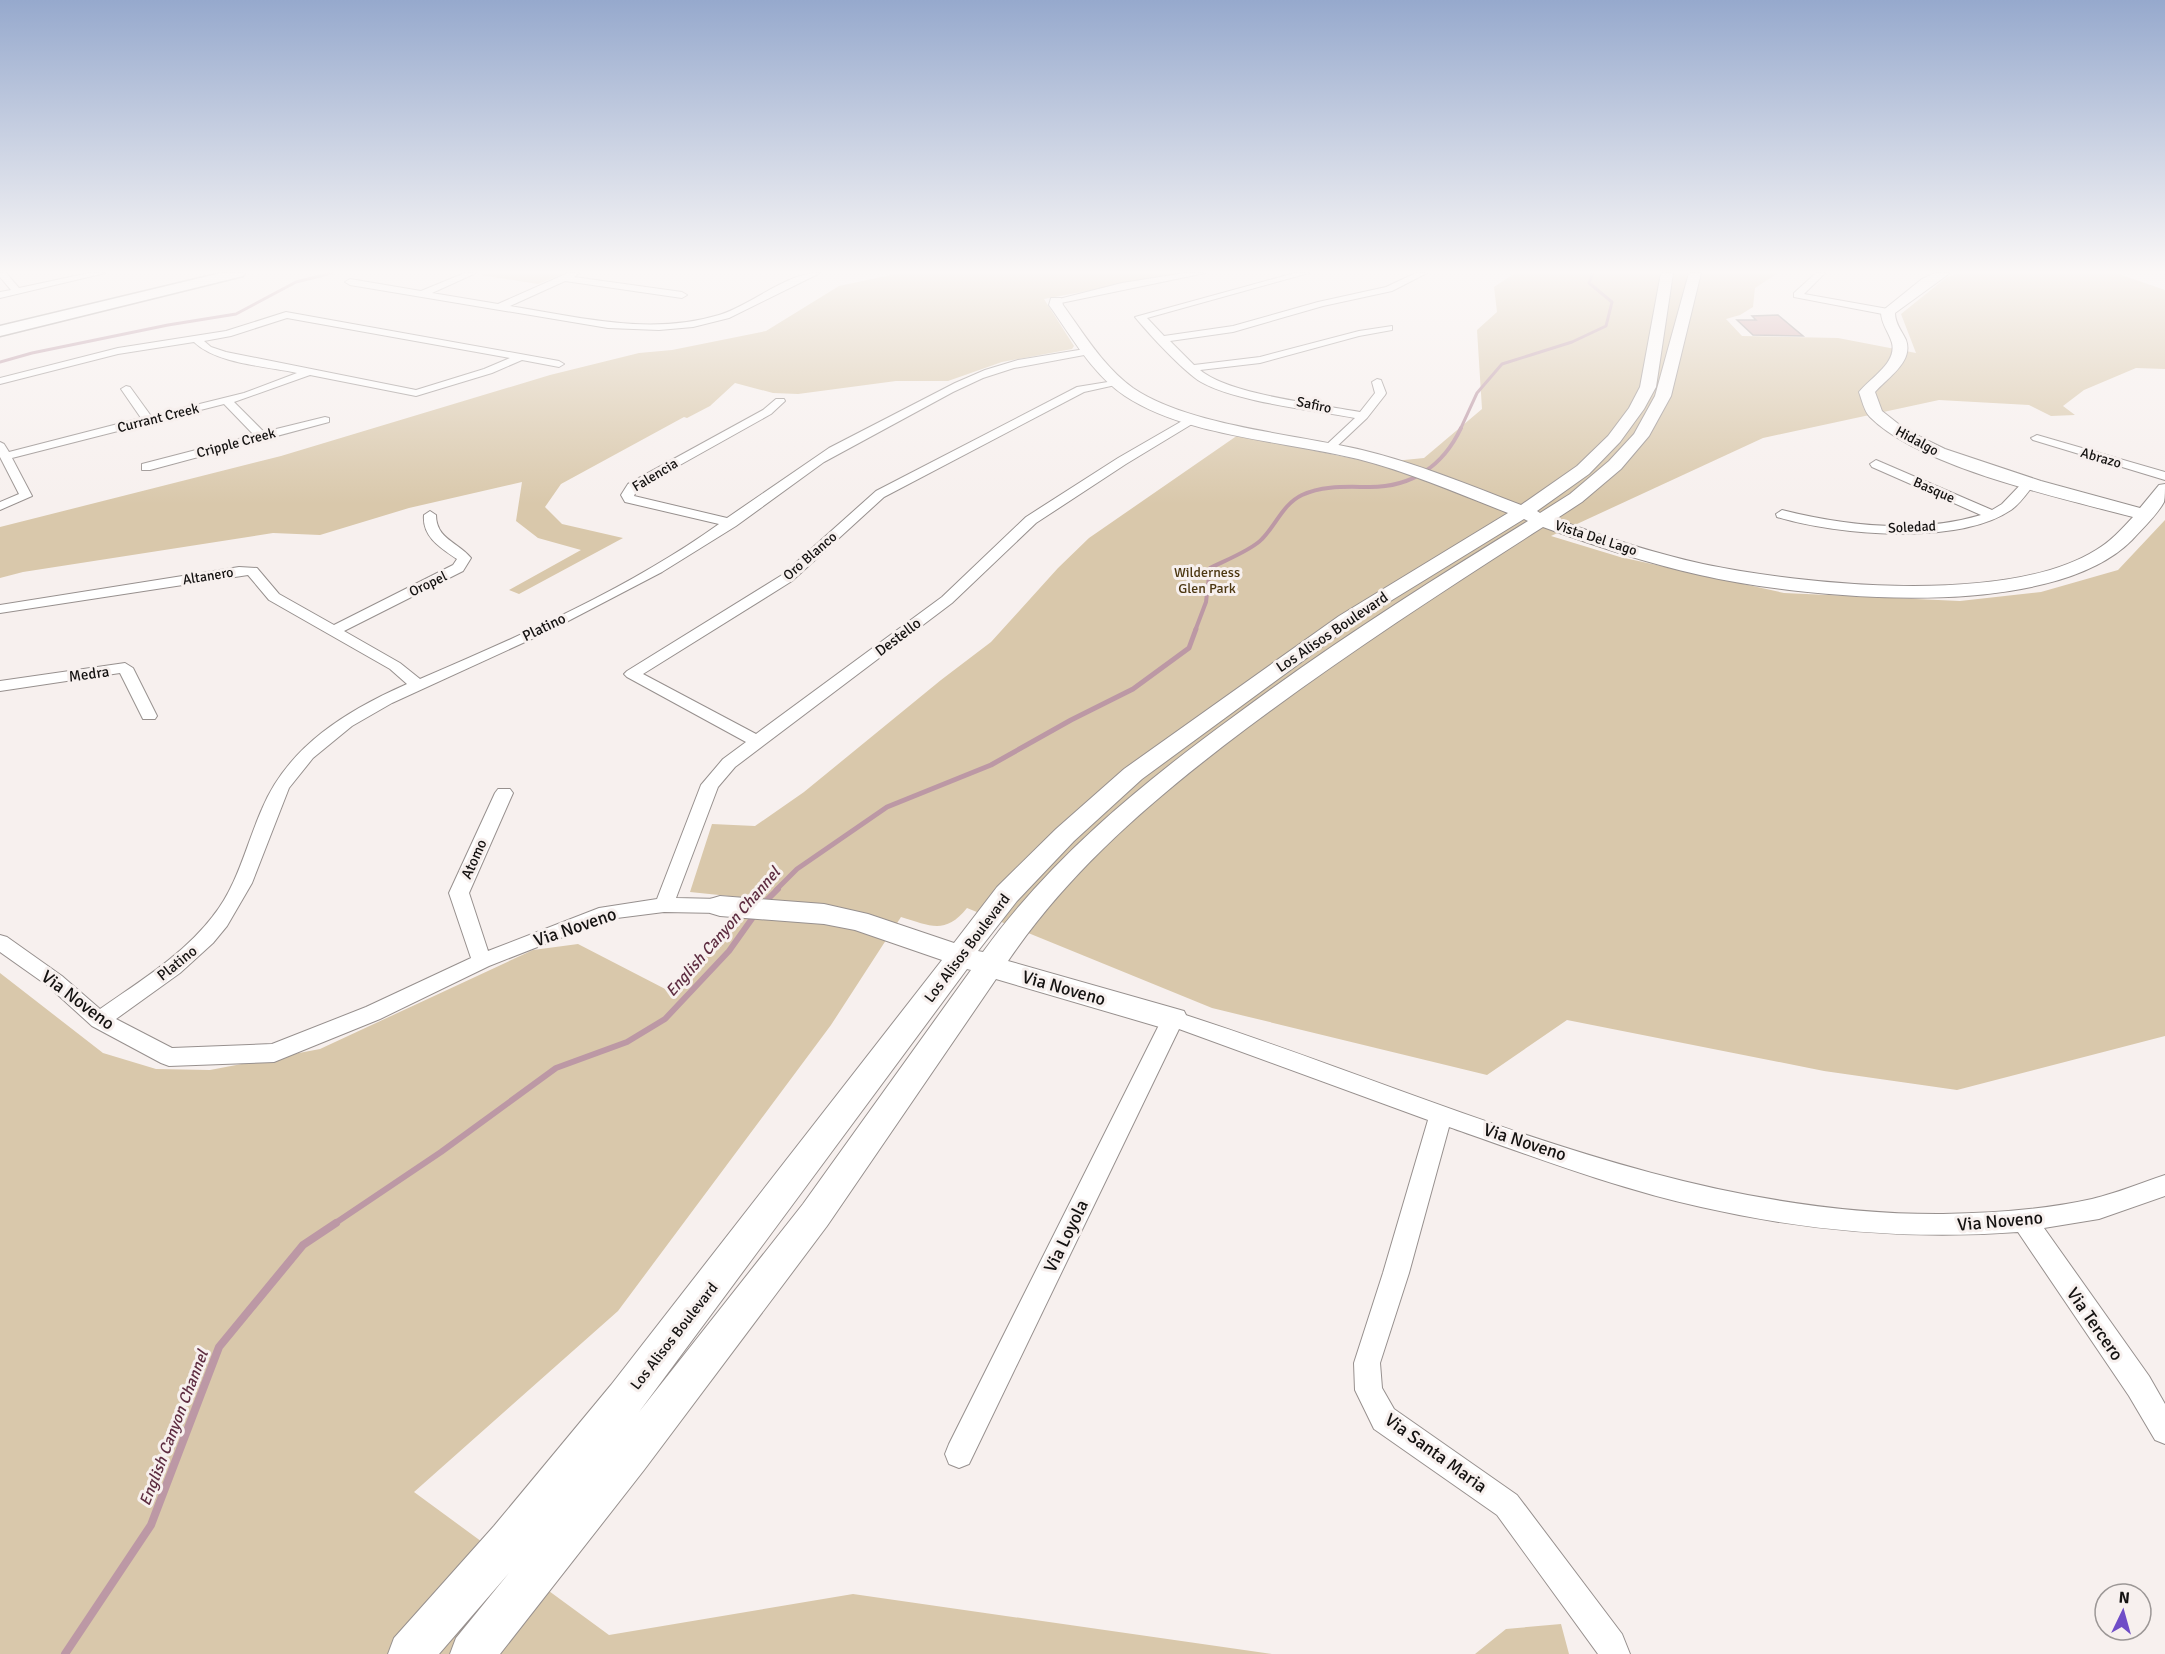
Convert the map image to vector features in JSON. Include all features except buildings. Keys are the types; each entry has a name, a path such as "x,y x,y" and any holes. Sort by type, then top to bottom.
{"main road":[{"name":"Los Alisos Boulevard","path":"410,1654 508,1541 625,1399 948,975 975,959 1111,825 1180,767 1330,656 1531,516 1583,470 1614,439 1635,409 1648,387 1654,350"},
{"name":"Los Alisos Boulevard","path":"472,1654 637,1447 815,1215 975,959 994,909 1041,859 1133,774 1346,620 1531,516 1576,498 1615,465 1646,429 1664,396 1676,350"},
{"name":"Hidalgo","path":"1902,350 1897,362 1874,382 1867,392 1868,402 1876,414 1903,435 1940,453 2029,483 2144,514"},
{"name":"Vista Del Lago","path":"1090,351 1116,382 1147,402 1192,419 1380,460 1531,516 1637,552 1741,576 1854,590 1920,591 2006,584 2060,572 2099,556 2115,546 2165,489"},
{"name":"Via Noveno","path":"720,906 799,912 858,921 1173,1019"}],"street":[{"path":"0,381 124,350"},
{"path":"212,350 411,393 422,393 488,371 520,357"},
{"path":"482,350 559,364"},
{"name":"Safiro","path":"1173,350 1204,379 1230,390 1363,416"},
{"path":"1191,368 1267,359 1304,350"},
{"name":"Platino","path":"99,1020 180,964 213,931 233,902 248,873 273,799 285,778 325,737 356,715 417,684 472,662 659,569 731,523 806,467 897,416 970,380 1028,360 1090,351"},
{"name":"Currant Creek","path":"3,451 149,421 227,401 264,390 308,372"},
{"name":"Oro Blanco","path":"758,742 632,674 787,578 880,494 1081,389 1116,382"},
{"path":"1329,448 1363,416 1381,393 1377,382"},
{"path":"126,389 149,421"},
{"name":"Falencia","path":"731,523 629,499 627,495 632,487 767,412 780,400"},
{"path":"227,401 262,437"},
{"name":"Destello","path":"664,905 710,785 729,763 946,600 1031,520 1192,419"},
{"name":"Cripple Creek","path":"146,467 325,420"},
{"name":"Abrazo","path":"2037,438 2165,476"},
{"path":"0,506 26,496 3,451"},
{"name":"Basque","path":"1876,464 1992,515"},
{"name":"Soledad","path":"1782,514 1818,524 1887,529 1936,527 1992,515 2007,507 2029,483"},
{"name":"Oropel","path":"333,631 458,568 464,558 432,534 428,524 430,515"},
{"name":"Altanero","path":"0,609 238,571 252,571 264,588 274,597 395,666 417,684"},
{"name":"Medra","path":"0,686 125,668 149,716"},
{"name":"Atomo","path":"482,961 459,893 504,793"},
{"name":"Via Noveno","path":"1,944 55,981 99,1020 169,1057 274,1053 373,1013 482,961 606,913 664,905 720,906"},
{"name":"Via Noveno","path":"1173,1019 1441,1114 1647,1183 1719,1201 1793,1215 1871,1223 1944,1226 2078,1213 2126,1200 2165,1185"},
{"name":"Via Loyola","path":"959,1454 1173,1019"},
{"name":"Via Santa Maria","path":"1441,1114 1396,1273 1367,1363 1369,1390 1384,1419 1507,1505 1611,1645 1614,1654"},
{"name":"Via Tercero","path":"2023,1219 2139,1386 2165,1430"}],"green space":[{"path":"670,350 1066,350 1002,362 948,381 896,381 798,394 773,393 735,383 710,406 687,418 684,417 561,484 545,507 562,524 623,538 519,594 509,590 581,550 538,538 516,521 522,482 409,508 320,535 273,533 23,572 0,578 0,527 281,456 550,375 639,353"},
{"name":"Wilderness Glen Park","path":"1478,350 1901,350 1916,353 1915,350 2165,350 2165,369 2136,368 2084,390 2063,406 2075,415 2051,416 2029,405 1939,400 1763,438 1551,536 1620,557 1784,593 1960,601 2041,592 2118,570 2165,520 2165,1036 1957,1090 1824,1071 1567,1020 1487,1075 1212,1008 967,908 952,922 937,926 901,917 831,1025 618,1311 414,1492 609,1635 853,1594 1272,1654 0,1654 0,973 103,1053 156,1069 210,1070 320,1049 533,950 578,944 671,992 758,899 690,892 712,824 755,826 804,792 991,642 1058,568 1089,538 1238,435 1374,463 1424,458 1482,409"},
{"path":"1561,1624 1569,1654 1475,1654 1506,1629"}],"waterway":[{"path":"0,362 46,350"},
{"name":"English Canyon Channel","path":"1460,429 1477,393 1502,364 1546,350"},
{"name":"English Canyon Channel","path":"1195,631 1206,602 1210,568 1257,543 1295,499 1318,490 1335,487 1385,486 1413,478 1424,472 1445,453 1460,429"},
{"name":"English Canyon Channel","path":"776,890 797,869 887,807 991,765 1071,720 1133,689 1189,648 1196,629"},
{"name":"English Canyon Channel","path":"762,905 778,889"},
{"name":"English Canyon Channel","path":"334,1224 441,1152 556,1068 627,1042 665,1019 729,951 756,913"},
{"name":"English Canyon Channel","path":"65,1654 151,1525 219,1347 303,1245 336,1223"}]}
